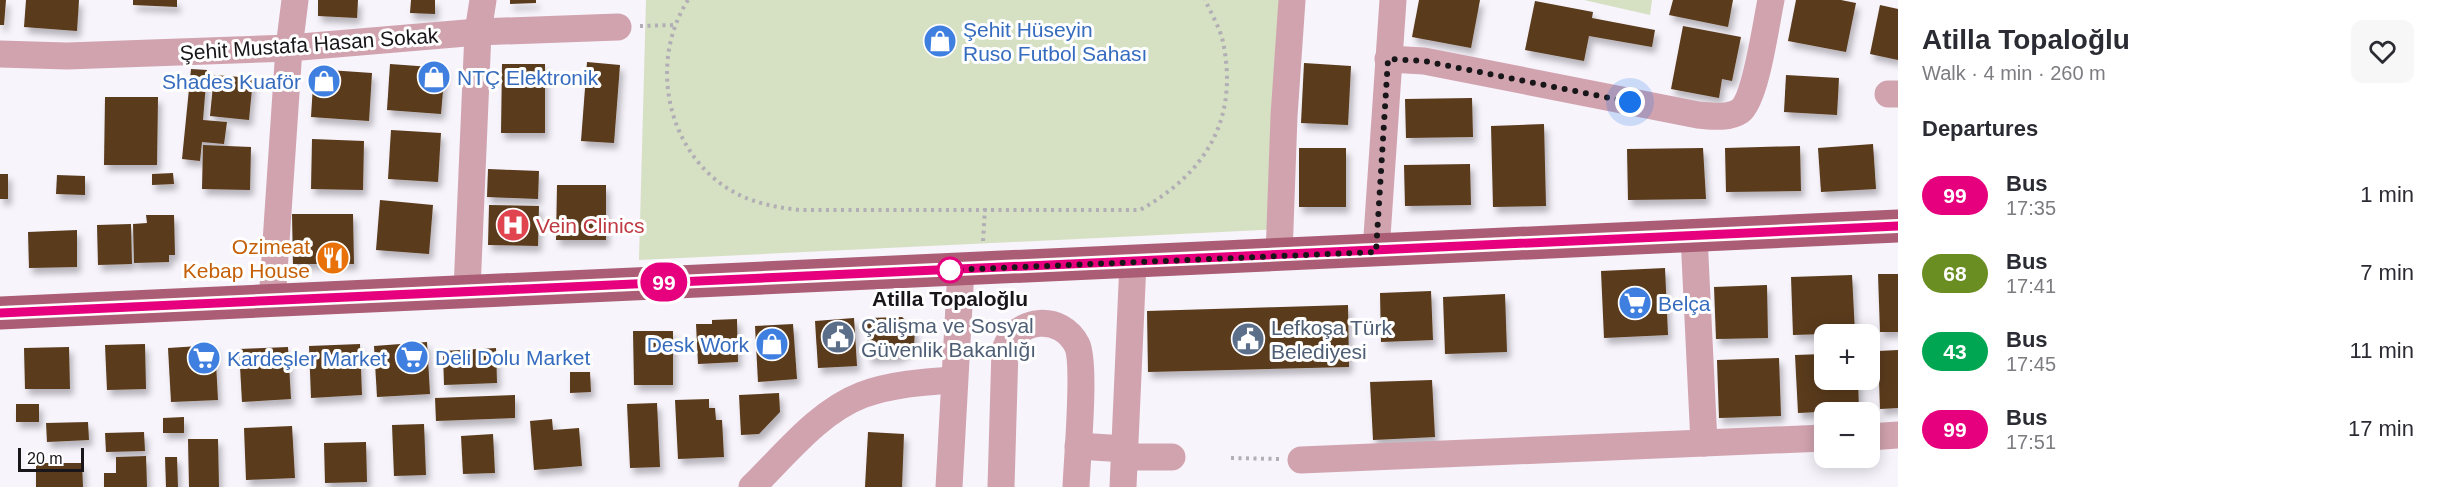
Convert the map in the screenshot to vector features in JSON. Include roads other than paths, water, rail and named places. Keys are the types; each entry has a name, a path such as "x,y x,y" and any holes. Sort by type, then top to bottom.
{"main road":[{"path":"0,313 272,302 467,290 1376,252 1898,226"}],"street":[{"path":"272,302 289,48 295,0"},
{"path":"467,290 478,32 483,0"},
{"path":"1278,256 1292,0"},
{"path":"1376,252 1393,0"},
{"path":"1388,59 1424,61 1698,115 1723,117 1741,111 1753,92 1771,0"},
{"name":"Şehit Mustafa Hasan Sokak","path":"0,54 67,56 289,48 478,32 618,27"},
{"path":"1694,236 1704,443"},
{"path":"1123,487 1132,262"},
{"path":"949,487 961,269"},
{"path":"1001,487 1003,359 1007,343 1025,327 1045,322 1067,331 1076,342 1081,362 1076,487"},
{"path":"752,487 815,426 844,405 878,390 915,382 954,380"},
{"path":"1880,436 1898,435"},
{"path":"1301,460 1814,438"},
{"path":"1078,446 1172,457"}],"place":[{"name":"Şehit Hüseyin Ruso Futbol Sahası","path":"940,41"},
{"name":"NTÇ Elektronik","path":"434,77"},
{"name":"Shades Kuaför","path":"324,81"},
{"name":"Vein Clinics","path":"513,225"},
{"name":"Ozimeat Kebap House","path":"333,258"},
{"name":"Atilla Topaloğlu","path":"950,270"},
{"name":"Belça","path":"1635,303"},
{"name":"Çalişma ve Sosyal Güvenlik Bakanlığı","path":"838,337"},
{"name":"Lefkoşa Türk Belediyesi","path":"1248,339"},
{"name":"Desk Work","path":"772,344"},
{"name":"Deli Dolu Market","path":"412,357"},
{"name":"Kardeşler Market","path":"204,358"}]}
